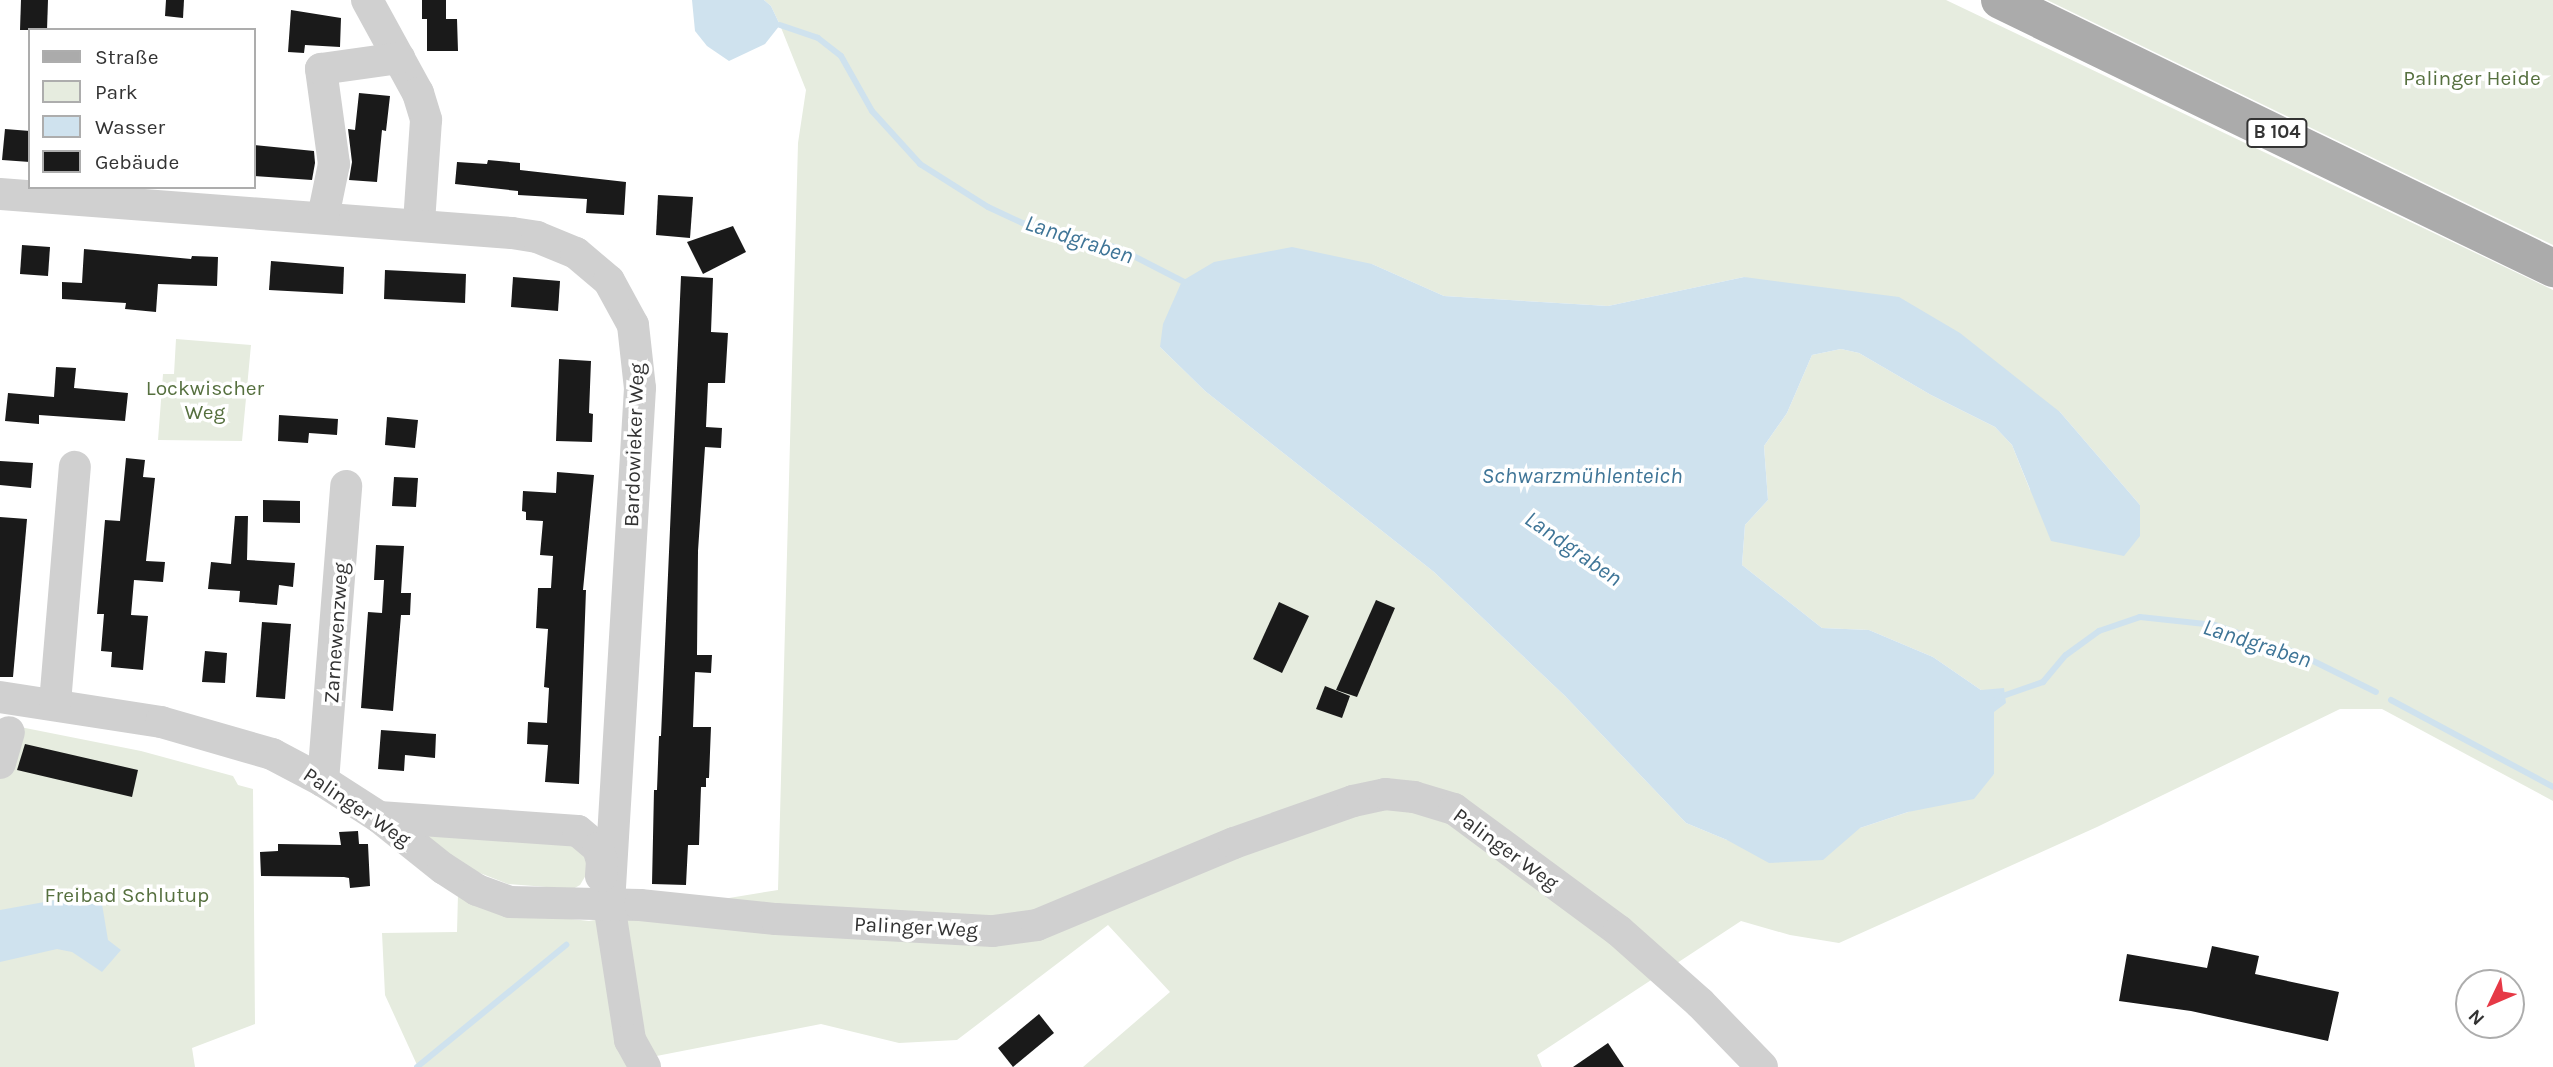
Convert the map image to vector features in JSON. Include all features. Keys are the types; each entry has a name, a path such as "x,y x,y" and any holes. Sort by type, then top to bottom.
{"main road":[{"name":"B 104","path":"2000,0 2553,268"}],"street":[{"path":"367,0 418,93 426,120 419,224"},
{"path":"324,216 334,164 321,69 399,58"},
{"name":"Bardowieker Weg","path":"0,194 324,216 537,237 576,253 609,281 633,325 640,388 609,904 630,1040 645,1067"},
{"path":"55,703 75,467"},
{"name":"Zarnewenzweg","path":"323,781 346,486"},
{"name":"Palinger Weg","path":"0,696 55,703 173,726 272,754 323,781 379,817 443,868 477,890 510,902 609,904 776,919 993,931 1037,925 1234,843 1353,801 1385,794 1414,797 1454,809 1619,931 1700,1003 1762,1067"},
{"path":"0,763 9,732"},
{"path":"379,817 578,831 597,848 601,874 588,896 564,905"}],"green space":[{"path":"764,0 1946,0 2553,290 2553,801 2382,709 2340,709 2097,827 1839,943 1790,935 1741,921 1537,1055 1542,1067 1083,1067 1170,992 1108,925 957,1040 899,1043 821,1024 636,1060 640,1067 418,1067 385,995 382,933 457,932 458,894 519,913 589,921 778,890 798,143 806,90 771,6","holes":["1372,264 1444,296 1608,306 1744,277 2060,412 2140,505 2030,490 2012,445 1995,427 1931,395 1859,353 1841,349 1812,355 1787,413 1764,446 1768,500 1745,525 1742,565 1822,628 1869,630 1933,657 1981,690 1994,711 1994,774 1908,812 1860,828 1727,840 1686,823 1565,696 1434,572 1205,391 1160,347"]},
{"name":"Palinger Heide","path":"2047,0 2553,0 2553,245"},
{"name":"Lockwischer Weg","path":"176,339 251,345 242,441 158,440 163,374 174,374"},
{"name":"Freibad Schlutup","path":"0,723 141,751 233,776 238,785 253,789 255,1024 192,1048 195,1067 0,1067"},
{"path":"420,831 581,846 589,870 580,885 573,889 508,884 462,866"}],"water":[{"path":"692,0 764,0 771,6 780,25 765,44 729,61 707,46 695,31"},
{"name":"Schwarzmühlenteich","path":"1292,247 1372,264 1444,296 1608,306 1744,277 1899,297 1960,333 2060,412 2140,505 2140,536 2124,556 2051,541 2012,445 1995,427 1931,395 1859,353 1841,349 1812,355 1787,413 1764,446 1768,500 1745,525 1742,565 1822,628 1869,630 1933,657 1981,690 2004,688 2006,703 1994,712 1994,774 1974,799 1908,812 1860,828 1823,860 1769,863 1727,840 1686,823 1565,696 1434,572 1205,391 1160,347 1163,324 1182,281 1214,262"},
{"path":"100,892 108,940 121,950 102,972 72,952 57,949 0,962 0,910"}],"building":[{"path":"21,0 48,0 47,28 20,30"},
{"path":"166,0 184,0 183,18 165,16"},
{"path":"422,0 446,0 446,19 457,19 458,51 427,51 427,19 422,19"},
{"path":"291,10 341,18 340,47 305,45 304,53 288,52"},
{"path":"359,93 390,96 386,131 382,130 377,182 349,180 352,162 348,129 355,130"},
{"path":"5,129 28,131 28,162 2,160"},
{"path":"256,145 314,151 312,180 256,176"},
{"path":"488,160 520,163 520,170 626,182 624,215 586,213 587,199 518,195 518,191 455,184 457,162 487,164"},
{"path":"658,195 693,197 690,238 656,235"},
{"path":"733,226 746,252 703,274 687,242"},
{"path":"22,245 50,247 48,276 20,274"},
{"path":"84,249 191,259 192,256 218,257 217,286 158,284 156,312 125,309 126,303 62,299 62,282 82,283"},
{"path":"271,261 344,267 343,294 269,290"},
{"path":"385,270 466,274 465,303 384,299"},
{"path":"681,276 713,278 711,332 728,333 725,383 708,383 706,427 722,428 721,448 705,447 698,551 697,655 712,655 711,673 695,672 693,727 711,727 709,778 706,778 706,787 701,787 699,845 688,845 686,885 652,884 654,790 657,790 661,736"},
{"path":"513,277 560,281 558,311 511,307"},
{"path":"559,359 591,361 589,413 593,414 592,442 556,441"},
{"path":"56,367 76,368 74,388 128,393 125,421 39,415 39,424 5,421 8,393 54,397"},
{"path":"279,415 338,419 337,435 309,433 308,443 278,441"},
{"path":"387,417 418,420 415,448 385,445"},
{"path":"126,458 145,460 143,477 155,478 146,561 165,562 163,582 134,580 131,615 148,616 143,670 111,667 112,652 101,651 104,614 97,614 105,520 120,521"},
{"path":"0,461 33,463 31,488 0,485"},
{"path":"557,472 594,475 583,590 586,590 579,784 545,782 548,745 527,744 528,722 547,723 549,688 544,687 548,629 536,628 538,588 551,588 553,556 540,555 543,521 526,520 526,512 522,511 523,491 556,493"},
{"path":"394,477 418,478 416,507 392,506"},
{"path":"263,500 300,501 300,523 263,522"},
{"path":"235,516 248,516 247,560 295,563 293,587 279,585 277,605 239,602 240,591 208,589 211,562 231,564"},
{"path":"0,517 27,519 13,677 0,677"},
{"path":"376,545 404,546 401,593 411,593 410,615 401,615 393,711 361,708 368,612 382,613 384,580 374,580"},
{"path":"1376,600 1395,608 1357,697 1336,690"},
{"path":"1279,602 1309,616 1282,673 1253,659"},
{"path":"262,622 291,624 285,699 256,697"},
{"path":"205,651 227,653 225,683 202,682"},
{"path":"1325,686 1350,696 1342,718 1316,709"},
{"path":"381,730 436,734 435,758 405,755 404,771 378,769"},
{"path":"25,744 138,770 132,797 17,770"},
{"path":"358,831 359,844 368,844 370,886 350,888 349,878 344,877 261,876 260,852 278,851 278,844 341,845 339,832"},
{"path":"2212,946 2259,956 2255,974 2339,992 2328,1041 2191,1011 2119,1001 2127,954 2207,968"},
{"path":"1039,1014 1054,1033 1013,1067 998,1048"},
{"path":"1608,1043 1624,1067 1573,1067"}],"waterway":[{"name":"Landgraben","path":"780,25 818,38 841,56 872,111 920,164 988,207 1023,223 1118,248 1186,283"},
{"name":"Landgraben","path":"1997,698 2043,682 2066,655 2099,631 2140,617 2215,625 2297,653 2376,692"},
{"name":"Landgraben","path":"2391,700 2553,787"},
{"path":"417,1067 566,945"}]}
